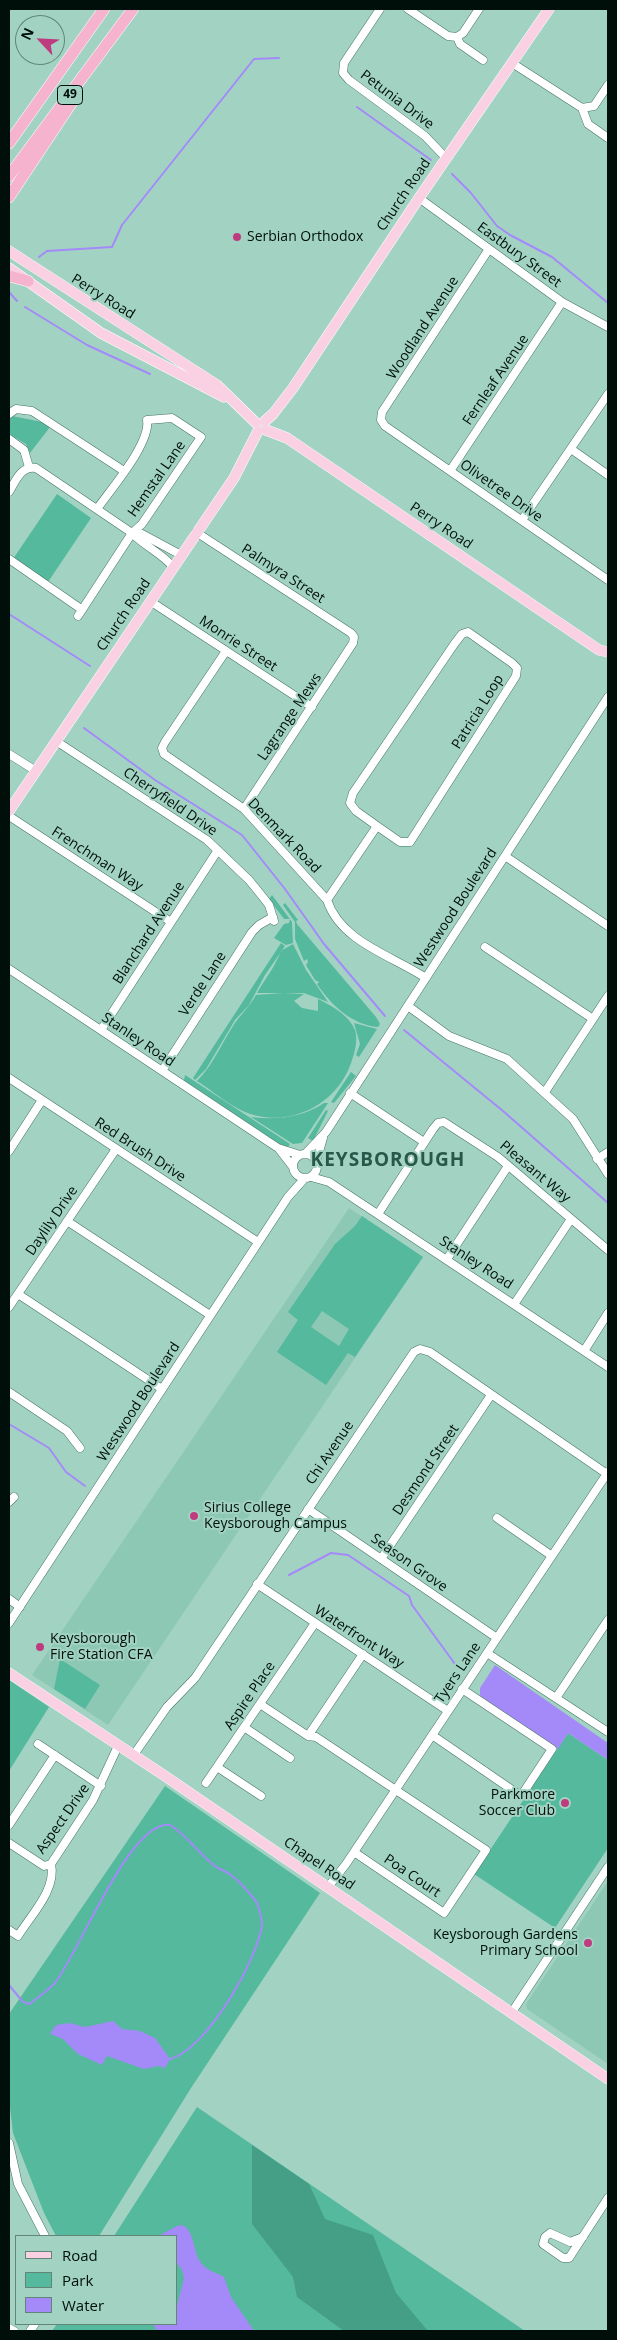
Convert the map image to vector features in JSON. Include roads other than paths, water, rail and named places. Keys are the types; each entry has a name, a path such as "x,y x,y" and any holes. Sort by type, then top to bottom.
{"highway":[{"name":"49","path":"9,143 104,9"},
{"name":"49","path":"9,176 133,9"},
{"path":"9,197 70,106 89,69"},
{"path":"9,276 28,281"}],"main road":[{"name":"Church Road","path":"9,811 234,478 261,426 290,391 446,158 549,9"},
{"name":"Perry Road","path":"9,251 205,378 223,391 261,426 287,438 604,651 608,661"},
{"name":"Perry Road","path":"9,268 101,333 232,400"},
{"name":"Chapel Road","path":"10,1673 328,1887 608,2079"}],"street":[{"name":"Petunia Drive","path":"380,9 344,63 343,73 426,136 446,158"},
{"path":"408,9 448,36 457,37 463,33 480,9"},
{"path":"457,37 460,44 483,60"},
{"path":"512,63 582,108 588,124 608,138"},
{"path":"582,108 594,106 608,85"},
{"name":"Eastbury Street","path":"419,198 562,302 608,327"},
{"name":"Woodland Avenue","path":"381,420 382,412 489,250"},
{"name":"Fernleaf Avenue","path":"450,471 562,302"},
{"path":"522,520 608,394"},
{"path":"9,414 16,409 32,411 124,472 97,509"},
{"name":"Hemstal Lane","path":"124,472 142,442 148,427 147,420 172,418 201,437 142,524 132,533"},
{"name":"Olivetree Drive","path":"381,420 385,426 608,580"},
{"path":"9,439 24,450 29,467"},
{"path":"571,449 608,475"},
{"path":"29,467 40,470 132,533 138,540 167,560 173,567"},
{"path":"9,492 20,474 29,467"},
{"name":"Palmyra Street","path":"196,532 354,637"},
{"path":"132,533 142,534 181,555"},
{"path":"9,559 80,612 132,533"},
{"name":"Monrie Street","path":"150,601 312,707"},
{"name":"Patricia Loop","path":"468,632 512,663 517,668 516,676 410,842 400,842 377,826 356,811 350,803 353,793 455,643 462,634 468,632"},
{"name":"Lagrange Mews","path":"244,809 353,643 354,637"},
{"name":"Denmark Road","path":"226,651 162,748 168,758 244,809 327,900 331,912 357,940 426,978"},
{"name":"Westwood Boulevard","path":"317,1164 319,1146 326,1132 608,697"},
{"name":"Cherryfield Drive","path":"56,741 207,840 262,896 273,919"},
{"path":"9,754 36,771"},
{"name":"Frenchman Way","path":"9,816 171,922"},
{"path":"327,900 377,826"},
{"name":"Blanchard Avenue","path":"101,1030 218,850"},
{"path":"504,856 608,926"},
{"name":"Verde Lane","path":"162,1071 252,932 259,925 273,919"},
{"path":"485,947 593,1019"},
{"name":"Stanley Road","path":"9,969 278,1148 303,1155"},
{"path":"545,1092 608,996"},
{"path":"408,1006 449,1036 500,1054 545,1092 573,1119 608,1174"},
{"name":"Red Brush Drive","path":"9,1078 258,1242"},
{"path":"350,1094 424,1142 378,1214"},
{"path":"9,1151 42,1100"},
{"name":"Pleasant Way","path":"424,1142 440,1122 453,1127 485,1147 608,1250"},
{"name":"Westwood Boulevard","path":"303,1155 326,1132"},
{"name":"Stanley Road","path":"278,1148 294,1170"},
{"name":"Daylily Drive","path":"9,1307 116,1149"},
{"path":"597,1159 608,1152"},
{"path":"303,1155 312,1156 317,1164 316,1173 308,1178 294,1170 295,1160 303,1155"},
{"name":"Stanley Road","path":"317,1164 330,1182 515,1303 608,1367"},
{"path":"447,1258 508,1166"},
{"name":"Westwood Boulevard","path":"288,1196 294,1170"},
{"name":"Westwood Boulevard","path":"9,1622 288,1196 308,1178"},
{"name":"Stanley Road","path":"308,1178 330,1182"},
{"path":"515,1303 571,1219"},
{"path":"67,1221 210,1315"},
{"path":"18,1294 162,1389"},
{"path":"584,1351 608,1313"},
{"name":"Chi Avenue","path":"133,1756 167,1707 195,1678 414,1352 420,1350 430,1352 608,1473"},
{"path":"9,1392 67,1431 80,1448"},
{"name":"Desmond Street","path":"380,1559 492,1395"},
{"name":"Tyers Lane","path":"328,1887 354,1852 608,1473"},
{"name":"Season Grove","path":"308,1508 497,1638"},
{"path":"497,1518 552,1556"},
{"name":"Waterfront Way","path":"257,1584 448,1711"},
{"path":"9,1599 20,1606"},
{"name":"Aspire Place","path":"206,1783 315,1623"},
{"path":"556,1698 607,1624"},
{"path":"487,1653 608,1732"},
{"path":"308,1736 363,1654"},
{"path":"432,1735 521,1796 552,1749 462,1689"},
{"path":"260,1704 308,1736 316,1737 396,1789"},
{"path":"244,1727 290,1758"},
{"path":"38,1744 101,1786"},
{"name":"Aspect Drive","path":"9,1842 44,1866 51,1864 101,1786 118,1746"},
{"path":"9,1825 54,1755"},
{"path":"217,1767 261,1796"},
{"name":"Poa Court","path":"354,1852 444,1913 486,1850 396,1789"},
{"path":"9,1930 18,1936 28,1921 51,1884 53,1874 51,1864"},
{"path":"512,2012 608,1867"},
{"path":"9,2144 18,2184 44,2235"},
{"path":"583,2237 570,2242 550,2232 545,2236 543,2244 567,2259 572,2256 608,2198"},
{"path":"9,2328 14,2331"}],"water":[{"path":"495,1665 608,1743 608,1760 568,1733 558,1749 480,1696 480,1688"},
{"path":"113,2021 122,2029 140,2031 155,2038 170,2059 165,2068 159,2066 144,2069 107,2056 102,2065 78,2054 63,2039 50,2034 56,2025 70,2023 85,2027"},
{"path":"182,2225 190,2232 197,2255 202,2264 224,2277 231,2297 254,2331 157,2331 154,2325 178,2325 178,2302 184,2278 178,2265 178,2235 160,2235"}],"waterway":[{"path":"39,257 47,251 112,247 122,225 254,59 279,58"},
{"path":"357,107 431,160"},
{"path":"452,174 471,193 497,226 552,257 608,303"},
{"path":"9,292 17,301"},
{"path":"25,307 87,345 150,374"},
{"path":"9,614 90,666"},
{"path":"84,728 155,780 242,835 285,889 324,944 385,1016"},
{"path":"404,1030 503,1111 608,1203"},
{"path":"9,1424 49,1448 66,1472 85,1486"},
{"path":"289,1575 331,1553 348,1555 409,1596 412,1605 455,1664"},
{"path":"9,1985 23,2002 30,2004 54,1984 106,1892 138,1844 154,1829 170,1825 182,1834 209,1861 231,1875 245,1888 257,1903 262,1925 251,1960 228,2002 199,2039 184,2052 170,2059"}],"place":[{"name":"Serbian Orthodox","path":"237,237"},
{"name":"Sirius College Keysborough Campus","path":"194,1516"},
{"name":"Keysborough Fire Station CFA","path":"40,1647"},
{"name":"Parkmore Soccer Club","path":"565,1803"},
{"name":"Keysborough Gardens Primary School","path":"588,1943"}],"district":[{"name":"KEYSBOROUGH","path":"388,1161"}]}
